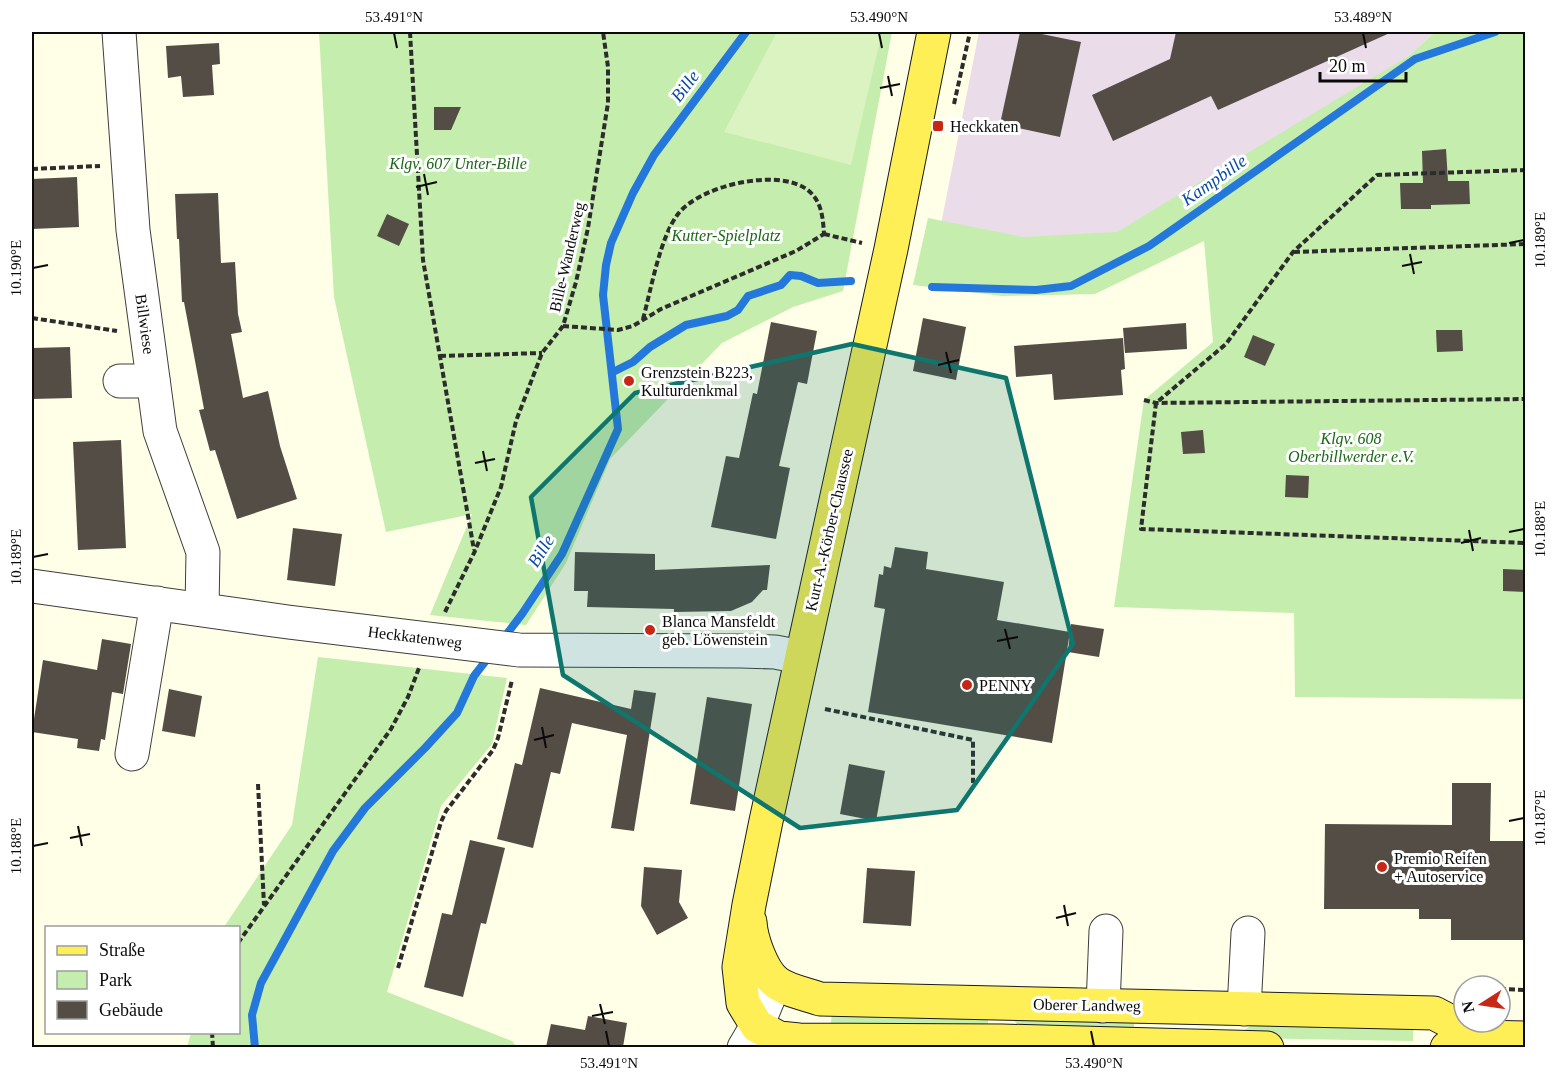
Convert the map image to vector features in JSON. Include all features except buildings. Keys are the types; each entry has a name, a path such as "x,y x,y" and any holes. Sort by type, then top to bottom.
{"main road":[{"name":"Kurt-A.-Körber-Chaussee","path":"750,1037 748,1012 741,992 740,968 749,905 891,249 934,32"},
{"path":"749,905 751,929 756,947 762,962 775,982"},
{"name":"Oberer Landweg","path":"775,982 820,999 1434,1013 1480,1042"},
{"path":"1002,1041 1002,1026 1006,1019 1027,1004"},
{"path":"1222,1047 1245,1009"},
{"path":"750,1037 799,1040 1002,1041 1267,1047"},
{"name":"Oberer Landweg","path":"1447,1047 1480,1042 1522,1041"}],"street":[{"name":"Billwiese","path":"119,32 133,230 160,430 203,552 202,609"},
{"path":"120,381 153,381"},
{"name":"Heckkatenweg","path":"32,586 288,622 519,650 741,651 775,652 801,657"},
{"path":"132,754 157,603"},
{"path":"1103,1006 1106,931"},
{"path":"1245,1009 1248,933"},
{"path":"750,1037 775,982"}],"path":[{"path":"410,32 423,260 475,551"},
{"name":"Bille-Wanderweg","path":"240,940 391,729 408,697 446,641 475,551 501,487 516,421 542,353 563,326 576,282 588,228 608,103 608,67 603,32"},
{"path":"32,169 128,164"},
{"path":"1526,170 1377,175 1293,252 1226,344 1156,403 1141,529 1526,543"},
{"path":"643,319 667,234 678,213 696,198 739,182 758,180 799,184 817,201 822,213 824,234"},
{"path":"563,326 592,330 618,330 633,326 662,309 796,251 824,234 870,244"},
{"path":"1293,252 1526,244"},
{"path":"32,318 147,335"},
{"path":"440,356 542,353"},
{"path":"1144,400 1156,403 1526,399"},
{"path":"398,968 441,822 446,811 493,750 498,738 519,650"},
{"path":"825,709 973,740 973,783"},
{"path":"258,784 264,906"}],"highlighted area":[{"path":"852,344 1006,378 1073,644 957,810 800,828 563,675 531,497 635,393"}],"shaded area":[{"path":"979,32 1435,32 1410,55 1064,273 930,280"}],"green space":[{"path":"319,32 892,32 843,291 793,307 722,343 610,459 566,563 526,625 430,615 472,514 386,532 334,297"},
{"path":"777,32 882,32 851,165 724,132"},
{"name":"Klgv. 608 Oberbillwerder e.V.","path":"1435,32 1525,32 1526,612 1523,612 1523,699 1295,697 1294,613 1114,607 1144,400 1213,342 1204,241 1095,294 1002,296 913,285 928,218 1023,237 1117,232 1410,55"},
{"path":"318,657 507,678 492,744 441,806 387,992 512,1041 517,1047 187,1047 191,1034 240,1034 240,926 225,926 292,825"},
{"path":"833,1007 988,1010 988,1031 830,1029"},
{"path":"1134,1015 1134,1035 1019,1028 1014,1020"},
{"path":"1260,1017 1414,1020 1413,1041 1236,1038"}],"waterway":[{"name":"Bille","path":"503,639 562,554 618,429 603,295 611,243 633,193 654,155 746,32"},
{"name":"Kampbille","path":"932,287 1036,290 1071,286 1149,246 1415,59 1495,32"},
{"name":"Kampbille","path":"613,372 633,362 650,347 686,325 727,316 738,310 748,296 781,285 790,275 801,276 818,283 851,281"},
{"name":"Bille","path":"255,1048 252,1015 261,983 333,851 365,808 457,713 474,676 491,654"}],"place":[{"name":"Heckkaten","path":"938,126"},
{"name":"Grenzstein B223, Kulturdenkmal","path":"629,381"},
{"name":"Blanca Mansfeldt geb. Löwenstein","path":"650,630"},
{"name":"PENNY","path":"967,685"},
{"name":"Premio Reifen + Autoservice","path":"1382,867"}],"park label":[{"name":"Klgv. 607 Unter-Bille","path":"458,163"},
{"name":"Kutter-Spielplatz","path":"726,235"}]}
